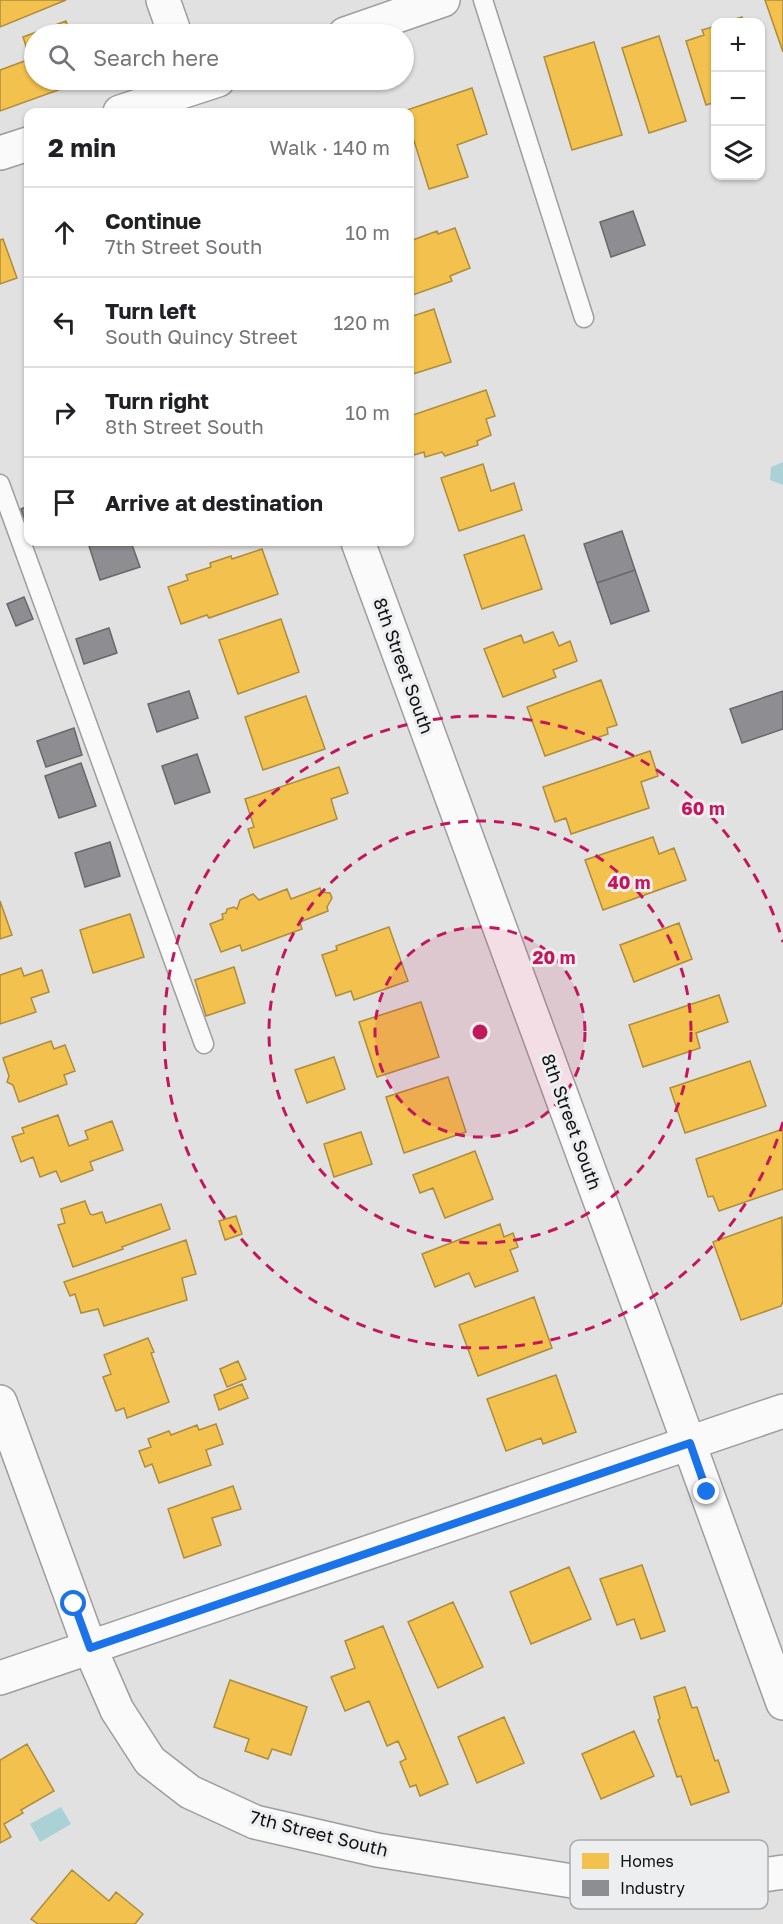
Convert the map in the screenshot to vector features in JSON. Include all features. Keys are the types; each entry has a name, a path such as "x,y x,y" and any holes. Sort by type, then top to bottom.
{"street":[{"path":"163,0 171,24"},
{"path":"374,24 443,0"},
{"path":"135,108 201,90"},
{"path":"0,153 24,145"},
{"name":"8th Street South","path":"359,546 690,1443 783,1704"},
{"name":"7th Street South","path":"0,1402 90,1648 117,1710 150,1761 190,1792 255,1822 378,1850 570,1881"},
{"path":"0,1678 783,1411"},
{"name":"7th Street South","path":"768,1874 783,1872"}],"lane":[{"path":"483,0 584,318"},
{"path":"0,484 204,1044"}],"water":[{"path":"783,462 783,485 770,480 771,467"},
{"path":"61,1807 71,1824 40,1842 30,1824"}],"building: Homes":[{"path":"0,0 66,0 0,27"},
{"path":"765,0 783,0 783,52"},
{"path":"711,27 711,104 706,105 686,41 704,35 702,30"},
{"path":"659,36 686,121 649,133 622,48"},
{"path":"594,42 622,135 572,150 544,57"},
{"path":"24,61 24,90 58,90 0,111 0,70"},
{"path":"472,88 487,134 457,145 468,177 429,189 414,141 413,108"},
{"path":"455,228 470,268 450,276 452,281 414,295 414,240 437,231 438,234"},
{"path":"3,239 17,278 0,284 0,240"},
{"path":"434,309 451,362 414,374 414,316"},
{"path":"486,390 495,416 486,419 491,435 477,441 478,445 445,456 442,452 425,457 424,452 414,455 414,415"},
{"path":"483,464 491,491 514,483 522,510 459,531 441,478"},
{"path":"524,535 542,589 482,609 464,555"},
{"path":"262,549 278,594 209,618 207,615 181,624 168,587 188,580 186,575 211,567 210,563 231,556 232,559"},
{"path":"281,619 299,672 238,694 219,640"},
{"path":"553,632 559,646 570,641 577,661 553,670 556,677 503,697 484,649 521,635 524,643"},
{"path":"601,680 617,725 607,728 608,734 545,756 527,707"},
{"path":"306,696 325,749 263,770 245,717"},
{"path":"650,751 658,776 641,782 649,808 571,834 566,818 555,822 543,787"},
{"path":"339,767 348,793 331,799 337,819 254,848 248,829 254,827 245,799"},
{"path":"653,837 659,854 674,848 686,880 603,910 585,860"},
{"path":"320,888 321,892 330,893 332,898 327,907 328,911 300,922 302,929 242,951 240,945 221,952 210,924 223,919 222,914 226,913 227,909 234,907 237,909 240,900 253,894 259,900 287,889 291,899"},
{"path":"0,901 12,935 0,939"},
{"path":"130,914 144,957 93,973 80,930"},
{"path":"679,923 692,959 634,982 620,945"},
{"path":"389,927 408,981 354,1000 351,991 336,996 322,955 337,950 336,946"},
{"path":"234,967 245,1003 206,1016 195,980"},
{"path":"21,968 24,976 42,970 49,992 31,998 36,1012 0,1024 0,975"},
{"path":"719,995 728,1022 696,1033 700,1048 643,1067 629,1025"},
{"path":"421,1002 439,1057 377,1077 359,1022"},
{"path":"51,1041 54,1049 65,1045 75,1071 64,1075 67,1084 19,1102 13,1085 7,1082 9,1076 3,1058"},
{"path":"334,1057 345,1089 307,1103 295,1070"},
{"path":"750,1061 766,1106 685,1133 670,1088"},
{"path":"448,1077 466,1132 404,1153 386,1097"},
{"path":"58,1115 69,1146 88,1139 85,1131 112,1121 123,1150 90,1162 93,1170 61,1182 56,1171 40,1177 33,1157 21,1162 12,1137 24,1133 22,1128"},
{"path":"783,1129 783,1189 719,1211 713,1196 708,1197 696,1159"},
{"path":"361,1132 372,1164 334,1177 324,1144"},
{"path":"475,1151 493,1199 445,1218 433,1188 420,1193 413,1175"},
{"path":"85,1201 90,1214 102,1212 106,1223 161,1204 170,1229 73,1267 58,1225 65,1223 61,1209"},
{"path":"236,1216 242,1234 225,1240 219,1221"},
{"path":"782,1217 783,1301 781,1306 741,1320 713,1242"},
{"path":"500,1224 504,1237 513,1233 518,1247 510,1250 518,1271 475,1287 469,1273 435,1287 422,1254"},
{"path":"186,1240 196,1274 182,1278 187,1300 104,1326 98,1309 81,1313 75,1294 70,1296 64,1282"},
{"path":"534,1297 552,1348 478,1376 459,1325"},
{"path":"148,1338 154,1352 151,1353 169,1402 127,1418 124,1408 116,1411 103,1377 111,1374 104,1355"},
{"path":"238,1361 246,1379 227,1387 220,1369"},
{"path":"556,1375 576,1432 543,1444 541,1438 506,1451 487,1399"},
{"path":"242,1384 248,1398 219,1410 214,1395"},
{"path":"216,1424 223,1444 206,1450 211,1465 159,1483 152,1464 145,1467 139,1451 151,1447 148,1439 169,1431 171,1435 197,1425 199,1430"},
{"path":"233,1486 241,1509 212,1518 221,1545 184,1558 168,1509"},
{"path":"642,1565 665,1631 641,1639 634,1619 617,1625 600,1579"},
{"path":"569,1567 591,1619 531,1644 510,1592"},
{"path":"453,1602 483,1667 438,1688 408,1622"},
{"path":"383,1626 448,1784 420,1796 416,1785 410,1787 400,1762 406,1759 398,1741 387,1746 369,1701 345,1711 331,1677 355,1668 345,1641"},
{"path":"230,1680 307,1707 291,1755 272,1749 268,1759 245,1751 249,1739 214,1727"},
{"path":"685,1687 692,1708 697,1707 715,1761 718,1760 729,1792 691,1805 681,1776 677,1777 658,1720 660,1718 654,1697"},
{"path":"504,1717 524,1763 477,1783 458,1737"},
{"path":"634,1731 654,1776 601,1799 582,1754"},
{"path":"27,1744 54,1791 21,1810 23,1813 4,1824 11,1837 0,1843 0,1760"},
{"path":"72,1870 109,1901 116,1892 143,1914 135,1924 38,1924 31,1919"}],"building: Industry":[{"path":"633,211 645,245 611,257 600,222"},
{"path":"622,531 635,570 597,583 584,544"},
{"path":"89,546 132,546 140,567 100,580"},
{"path":"635,570 649,611 611,624 597,583"},
{"path":"24,597 33,619 16,626 7,604"},
{"path":"109,628 117,653 84,664 76,639"},
{"path":"189,691 198,718 157,732 148,704"},
{"path":"783,691 783,729 742,743 730,709"},
{"path":"74,728 82,755 46,767 37,741"},
{"path":"197,754 210,792 175,804 162,766"},
{"path":"81,763 96,806 59,818 45,776"},
{"path":"110,842 120,876 85,887 75,853"}],"route":[{"path":"74,1604 90,1648 690,1443 707,1492"}]}
